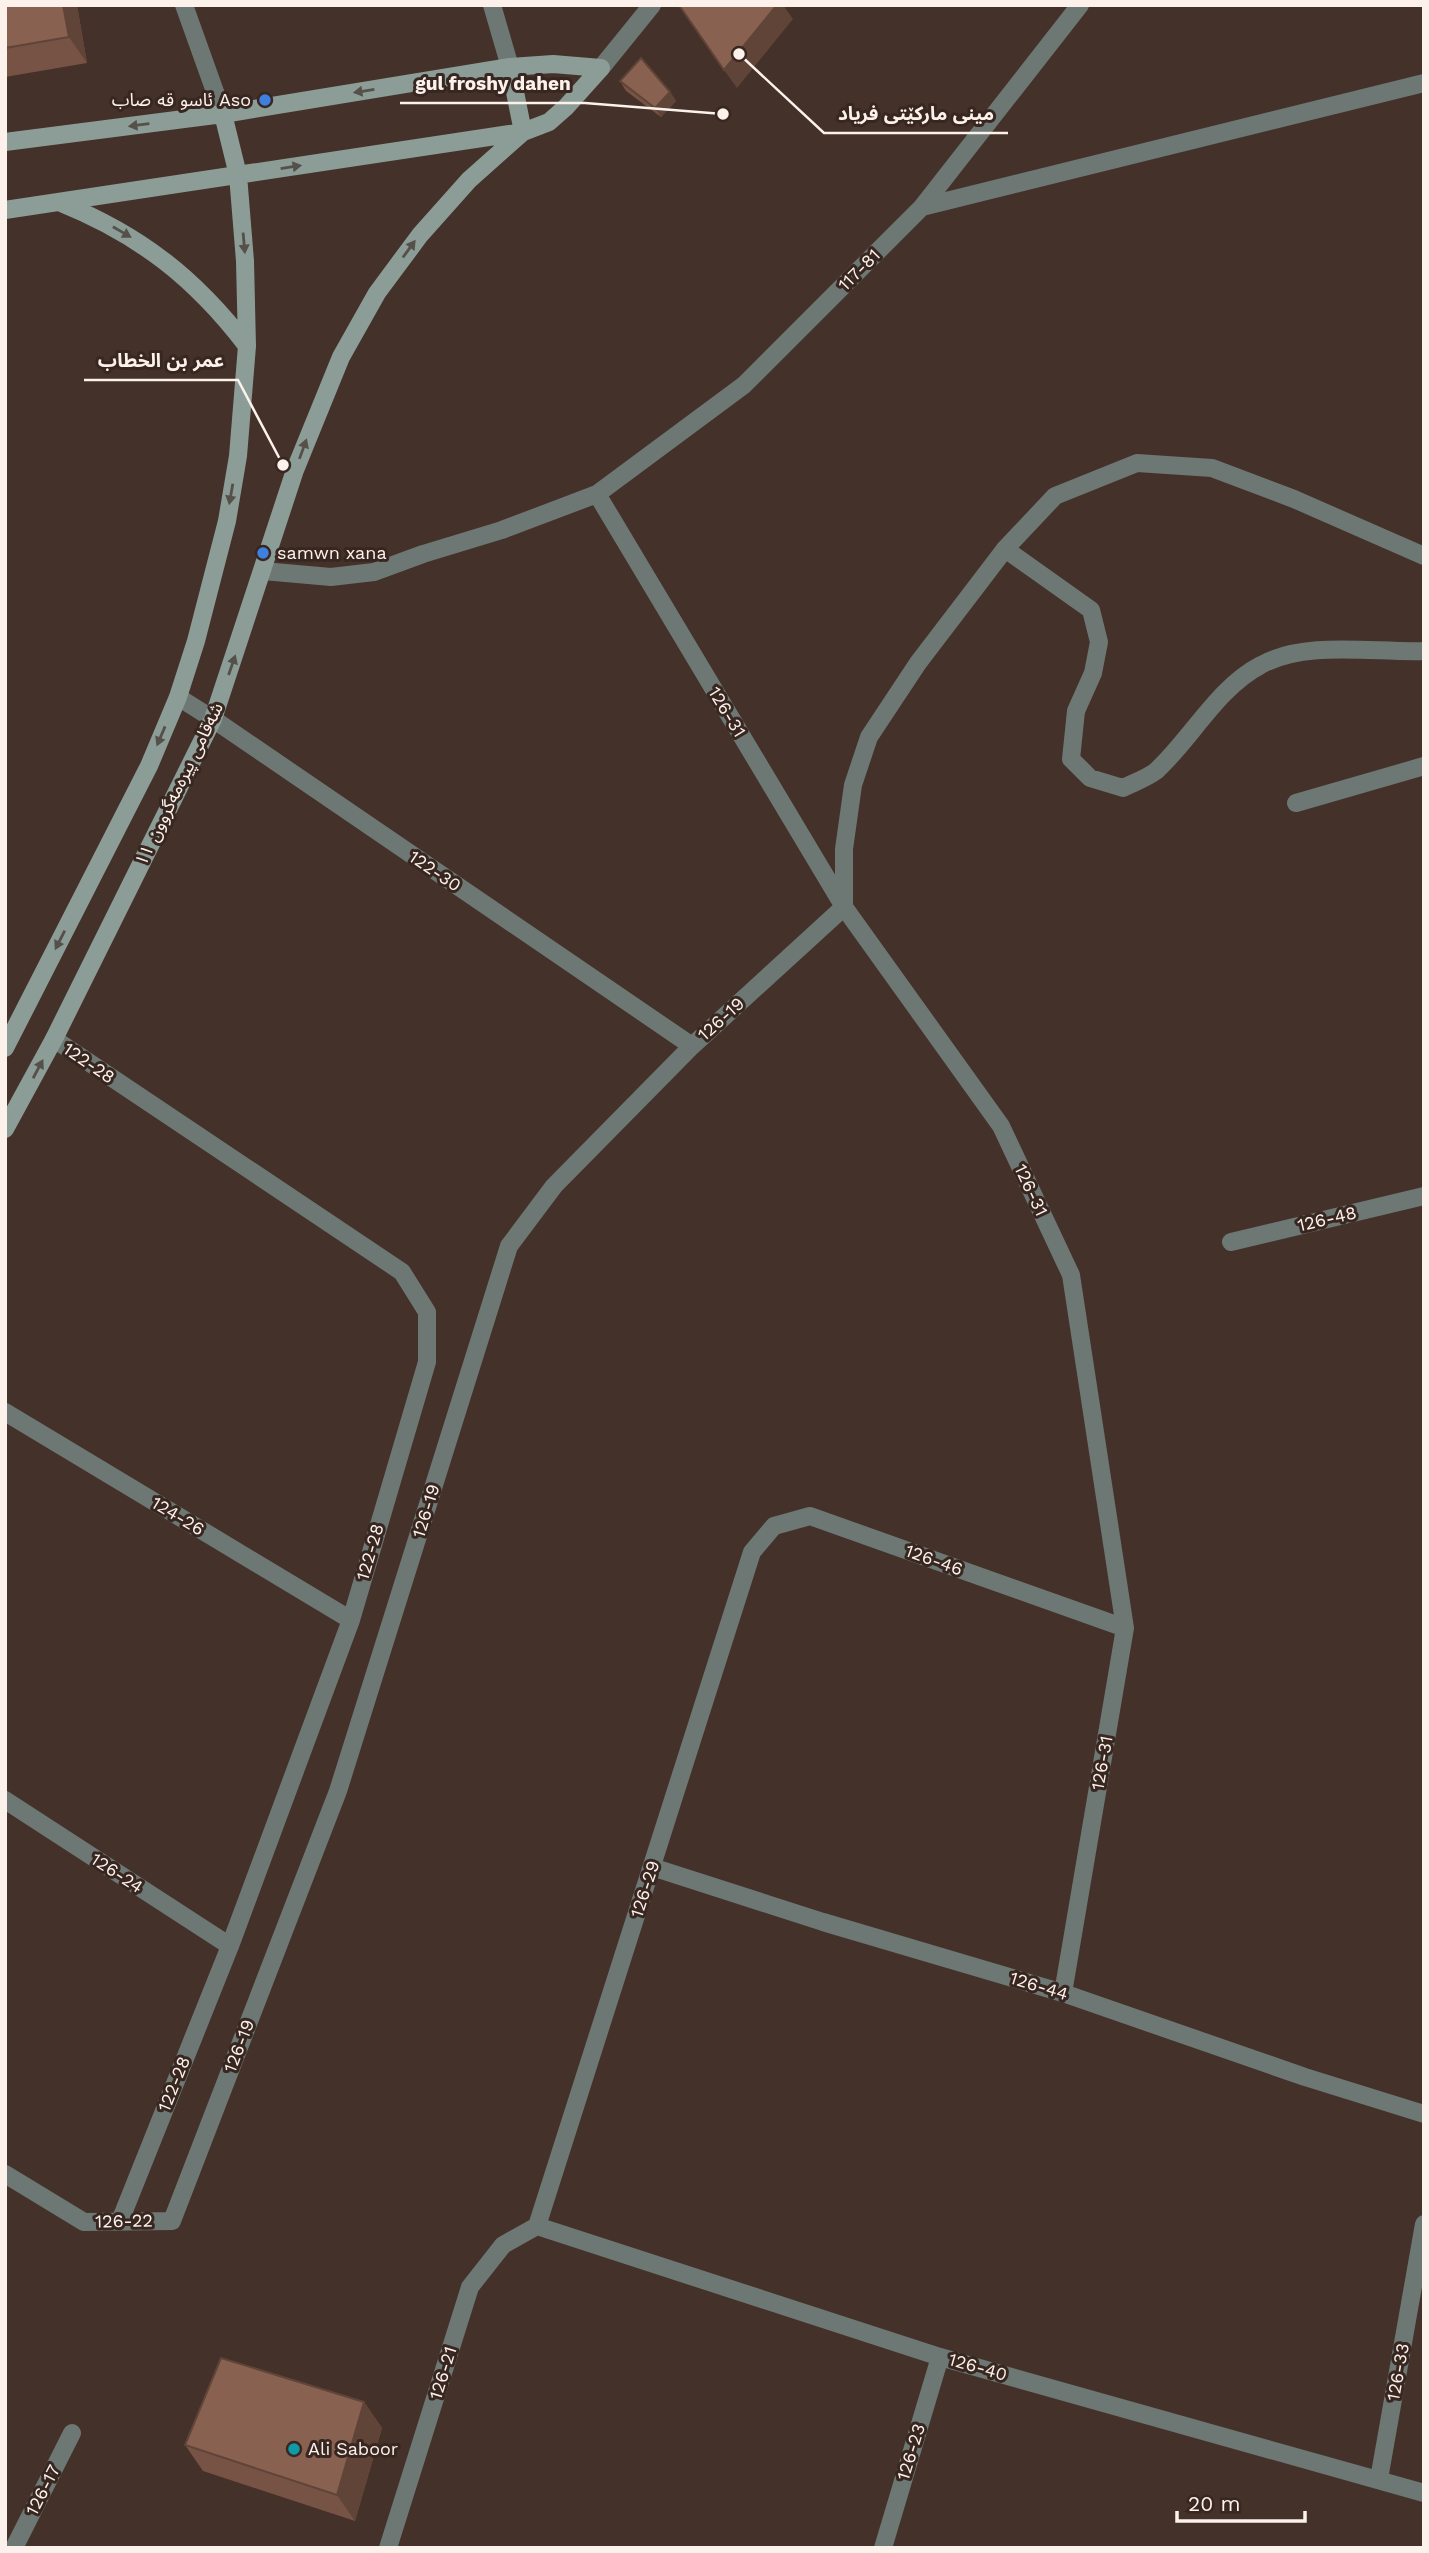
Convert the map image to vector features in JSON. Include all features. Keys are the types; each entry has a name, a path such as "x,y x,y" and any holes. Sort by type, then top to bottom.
{"main road":[{"path":"5,142 223,114 510,67 553,64 601,68"},
{"path":"5,210 523,132 510,67"},
{"name":"شەقامی پیرەمەگروون ١١","path":"5,1129 54,1040 213,719 312,424 341,357 377,293 420,235 469,180 523,132 550,122 601,68"},
{"name":"شەقامی پیرەمەگروون ١١","path":"5,1048 149,766 196,641 227,521 238,456 247,346 245,261 238,176 223,114"},
{"path":"61,203 132,237 165,260 222,314 247,346"}],"street":[{"path":"184,5 223,114"},
{"path":"492,5 510,67"},
{"name":"شەقامی پیرەمەگروون ١١","path":"601,68 652,5"},
{"name":"117-81","path":"263,572 331,577 374,572 502,530 597,494 744,385 922,207 1080,5"},
{"path":"922,207 1424,83"},
{"path":"844,907 844,849 853,785 869,737 918,663 1005,549 1055,496 1137,463 1212,468 1294,499 1424,556"},
{"name":"126-31","path":"597,494 844,907 1001,1126 1071,1275 1125,1628 1063,1993"},
{"path":"1005,549 1091,610 1099,642 1093,673 1076,711 1071,759 1090,778 1123,788 1154,773 1230,688 1261,664 1300,652 1345,648 1424,651"},
{"name":"122-30","path":"177,697 692,1046"},
{"path":"1296,803 1424,766"},
{"name":"126-19","path":"172,2221 338,1791 509,1246 554,1186 692,1046 844,907"},
{"name":"122-28","path":"54,1040 402,1272 427,1312 426,1362 351,1620 230,1946 120,2221"},
{"name":"126-48","path":"1231,1242 1424,1196"},
{"name":"124-26","path":"5,1412 351,1620"},
{"name":"126-46","path":"752,1552 774,1526 810,1516 1125,1628"},
{"name":"126-29","path":"537,2226 752,1552"},
{"name":"126-24","path":"5,1800 230,1946"},
{"name":"126-44","path":"652,1867 823,1922 1063,1993 1305,2077 1424,2114"},
{"name":"126-22","path":"5,2174 84,2222 172,2221"},
{"name":"126-33","path":"1379,2479 1424,2224"},
{"name":"126-40","path":"537,2226 940,2357 1424,2493"},
{"name":"126-21","path":"388,2548 470,2287 503,2245 537,2226"},
{"name":"126-23","path":"883,2548 940,2357"},
{"name":"126-17","path":"14,2548 72,2433"}],"building":[{"path":"5,5 63,5 69,37 5,48"},
{"path":"679,5 777,5 724,70"},
{"path":"641,58 670,92 655,108 620,81"},
{"name":"Ali Saboor","path":"221,2358 364,2402 337,2495 185,2445"}],"place":[{"name":"مینی مارکێتی فریاد","path":"739,54"},
{"name":"ئاسو قه صاب Aso","path":"265,100"},
{"name":"gul froshy dahen","path":"723,114"},
{"name":"عمر بن الخطاب","path":"283,465"},
{"name":"samwn xana","path":"263,553"},
{"name":"Ali Saboor","path":"294,2449"}]}
